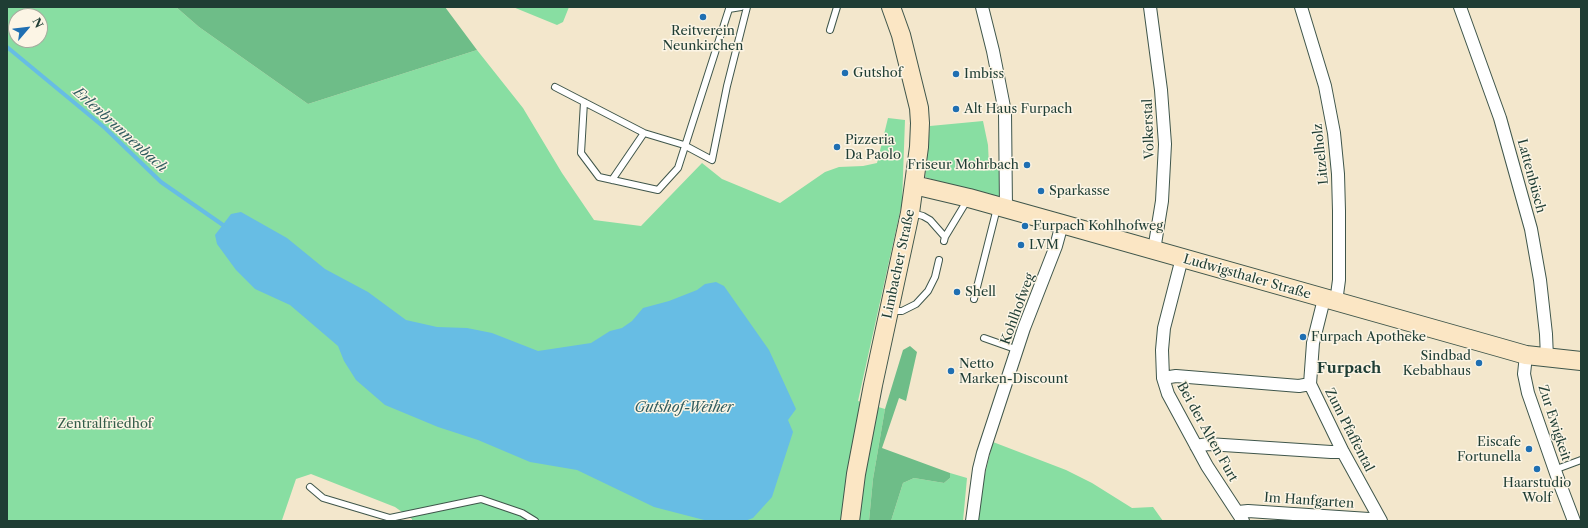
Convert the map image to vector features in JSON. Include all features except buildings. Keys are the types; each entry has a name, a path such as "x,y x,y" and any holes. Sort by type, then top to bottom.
{"street":[{"name":"Limbacher Straße","path":"850,521 856,474 872,385 910,213 919,147 919,114 914,85 901,36 891,7"},
{"path":"982,7 993,51 1005,112 1002,207"},
{"name":"Volkerstal","path":"1150,7 1161,90 1165,144 1162,201 1154,250"},
{"name":"Litzelholz","path":"1301,7 1325,86 1334,133 1338,174 1339,280 1330,300"},
{"name":"Lattenbüsch","path":"1460,7 1500,118 1527,214 1540,280 1547,358"},
{"name":"Ludwigsthaler Straße","path":"914,185 1002,207 1526,355 1581,361"},
{"name":"Kohlhofweg","path":"972,521 979,469 983,453 1024,328 1056,246 1062,224"},
{"name":"Bei der Alten Furt","path":"1182,258 1164,328 1162,350 1163,378 1168,394 1207,466 1240,517"},
{"name":"Zum Pfaffental","path":"1330,300 1313,343 1310,384 1342,452 1380,519"},
{"name":"Zur Ewigkeit","path":"1526,355 1524,374 1528,393 1554,470 1574,521"},
{"path":"1163,378 1176,376 1299,386 1310,384"},
{"path":"1196,446 1208,444 1342,452"},
{"name":"Im Hanfgarten","path":"1240,517 1248,511 1380,519"}],"lane":[{"path":"584,102 581,153 599,177 658,190 678,168 684,145 729,9 741,7"},
{"path":"555,87 644,133 684,145 712,160 727,86 747,7"},
{"path":"830,30 837,7"},
{"path":"612,180 644,133"},
{"path":"910,213 923,216 930,220 944,239 969,198"},
{"path":"974,299 1002,207"},
{"path":"889,310 902,312 916,304 928,291 935,277 939,260"},
{"path":"984,338 1018,350"},
{"path":"1554,470 1581,460"},
{"path":"310,487 323,498 390,518 481,499 522,513 535,521"}],"green space":[{"name":"Zentralfriedhof","path":"7,7 176,7 199,27 308,104 477,50 523,108 562,173 594,220 641,226 702,163 722,179 780,203 825,172 839,167 863,166 877,163 888,118 905,120 902,203 858,401 885,409 873,479 869,521 412,521 412,519 395,507 311,474 296,479 282,520 284,521 7,521"},
{"path":"176,7 445,7 477,50 308,104 199,27"},
{"path":"513,7 569,7 563,22 557,25"},
{"path":"983,121 988,145 989,166 1001,165 1002,201 925,177 930,126"},
{"path":"910,346 917,352 906,401 899,398 882,448 950,473 950,478 944,483 914,478 903,483 891,521 869,521 873,479 885,409 903,350"},
{"path":"993,442 1066,470 1092,483 1132,508 1153,507 1163,521 977,521 981,490"},
{"path":"950,473 967,478 963,521 891,521 903,483 914,478 944,483 950,478"}],"water":[{"name":"Gutshof-Weiher","path":"241,212 287,238 325,269 368,292 406,320 437,327 467,328 492,333 538,351 591,343 610,331 622,328 632,321 643,308 669,301 697,290 705,284 716,282 724,286 769,350 796,409 788,420 793,432 772,497 753,518 745,521 708,521 654,507 577,470 530,462 478,440 438,427 385,405 356,380 344,361 338,346 290,305 255,289 236,270 217,244 215,235 231,214"}],"waterway":[{"name":"Erlenbrunnenbach","path":"7,47 105,128 161,182 223,225"}],"place":[{"name":"Reitverein Neunkirchen","path":"703,17"},
{"name":"Gutshof","path":"845,73"},
{"name":"Imbiss","path":"956,74"},
{"name":"Alt Haus Furpach","path":"956,109"},
{"name":"Pizzeria Da Paolo","path":"837,147"},
{"name":"Friseur Mohrbach","path":"1027,165"},
{"name":"Sparkasse","path":"1041,191"},
{"name":"Furpach Kohlhofweg","path":"1025,226"},
{"name":"LVM","path":"1021,245"},
{"name":"Shell","path":"957,292"},
{"name":"Furpach Apotheke","path":"1303,337"},
{"name":"Sindbad Kebabhaus","path":"1479,363"},
{"name":"Netto Marken-Discount","path":"951,371"},
{"name":"Eiscafe Fortunella","path":"1529,449"},
{"name":"Haarstudio Wolf","path":"1537,469"}],"district":[{"name":"Furpach","path":"1349,369"}]}
